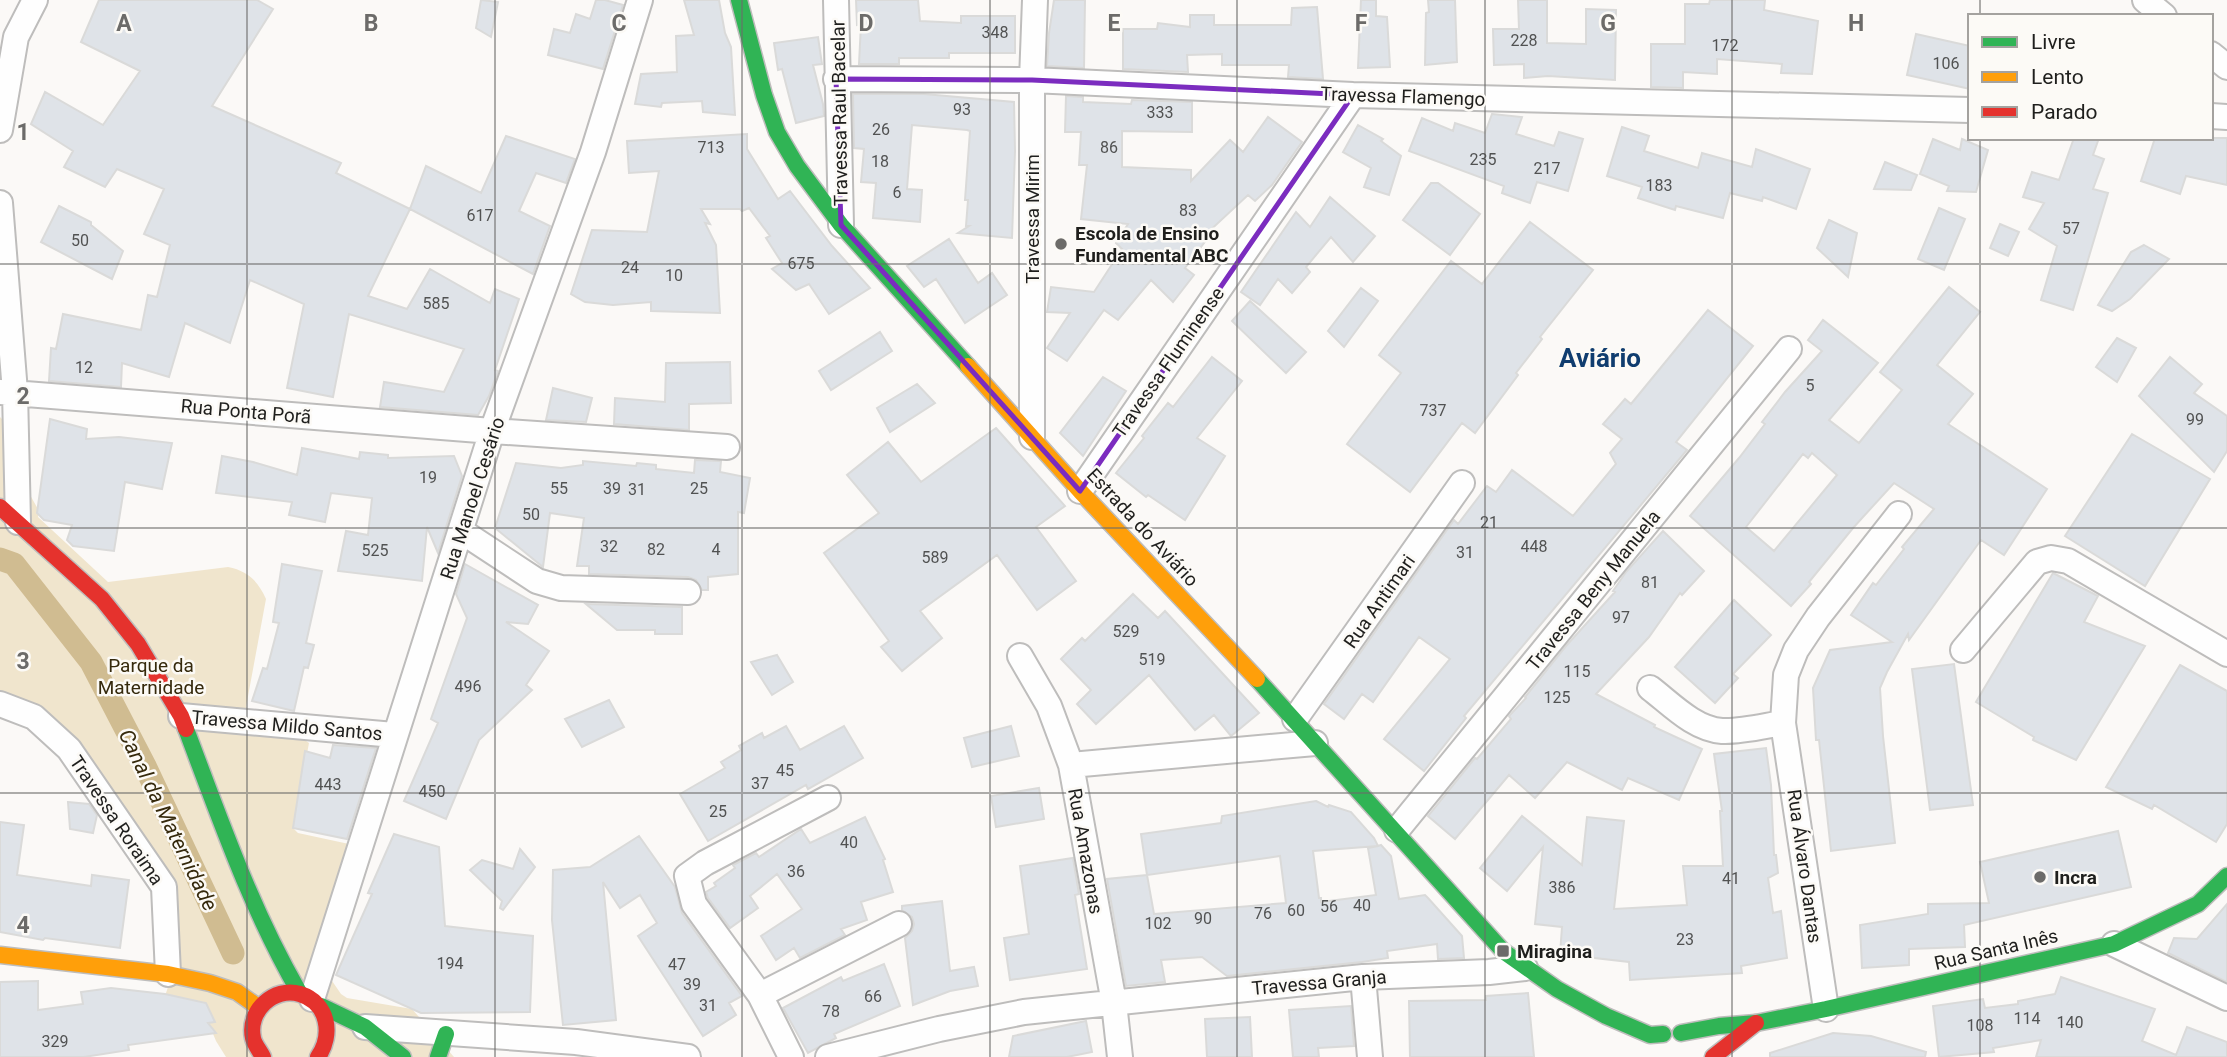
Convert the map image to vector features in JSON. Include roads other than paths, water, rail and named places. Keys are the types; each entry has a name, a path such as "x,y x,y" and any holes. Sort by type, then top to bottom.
{"street":[{"path":"0,130 8,33 35,0"},
{"name":"Rua Manoel Cesário","path":"311,999 492,431 593,152 640,0"},
{"name":"Estrada do Aviário","path":"738,0 764,95 778,132 797,166 841,225 1080,491 1295,719 1503,951 1557,989 1606,1016 1650,1035 1681,1033"},
{"name":"Travessa Raul Bacelar","path":"836,0 841,225"},
{"name":"Travessa Mirim","path":"1032,437 1032,80 1035,0"},
{"path":"2145,0 2162,14"},
{"path":"2213,56 2227,67"},
{"name":"Travessa Flamengo","path":"836,79 1032,80 1353,95 1968,110"},
{"name":"Travessa Fluminense","path":"1080,491 1353,95"},
{"path":"0,203 8,392 9,514 103,599 138,644 181,716 245,883 276,954 329,1026 326,1052"},
{"name":"Travessa Beny Manuela","path":"1397,830 1789,349"},
{"name":"Rua Ponta Porã","path":"8,392 727,447"},
{"name":"Rua Antimari","path":"1295,719 1462,483"},
{"name":"Rua Álvaro Dantas","path":"1826,1009 1783,723 1786,674 1796,650 1818,617 1899,514"},
{"path":"461,530 537,581 561,588 688,592"},
{"path":"1963,650 2037,562 2051,558 2068,561 2227,654"},
{"name":"Rua Amazonas","path":"1020,656 1049,706 1071,765 1114,1003 1120,1057"},
{"path":"1650,688 1692,721 1707,727 1723,731 1783,723"},
{"name":"Travessa Roraima","path":"0,704 34,717 69,749 164,887 168,974"},
{"name":"Travessa Mildo Santos","path":"181,716 394,735"},
{"path":"1071,765 1315,743"},
{"path":"791,1057 760,995 694,904 687,876 705,863 828,798"},
{"name":"Rua Santa Inês","path":"1681,1033 1756,1023 1826,1009 2114,944 2198,904 2227,876"},
{"path":"760,995 899,925"},
{"path":"2114,944 2227,998"},
{"path":"0,955 168,974 237,992 258,1007"},
{"name":"Travessa Granja","path":"828,1057 939,1029 1024,1012 1363,977 1525,968"},
{"path":"1363,977 1370,1057"},
{"path":"263,1057 254,1047 250,1026 258,1007 276,994 311,999 365,1027 403,1057"},
{"name":"Estrada do Aviário","path":"1606,1016 1639,1051 1663,1034"},
{"name":"Rua Santa Inês","path":"1702,1052 1756,1023"},
{"path":"326,1052 365,1027 576,1042 688,1057"},
{"path":"1681,1033 1702,1052"},
{"path":"438,1057 446,1034"}],"waterway":[{"name":"Canal da Maternidade","path":"0,559 14,564 91,662 145,766 233,953"}],"place":[{"name":"Escola de Ensino Fundamental ABC","path":"1061,244"},
{"name":"Incra","path":"2040,877"},
{"name":"Miragina","path":"1503,951"}],"district":[{"name":"Aviário","path":"1600,358"}],"park label":[{"name":"Parque da Maternidade","path":"151,676"}]}
